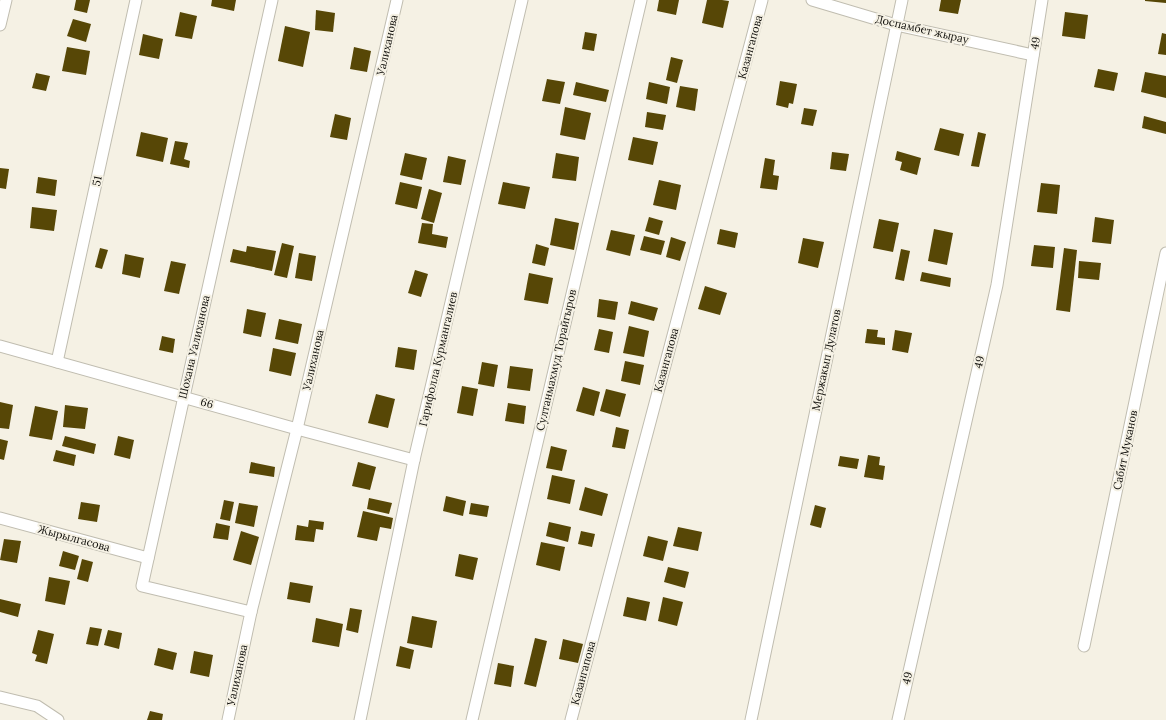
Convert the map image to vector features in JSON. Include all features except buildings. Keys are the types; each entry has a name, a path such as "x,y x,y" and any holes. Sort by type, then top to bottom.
{"street":[{"path":"0,25 6,0"},
{"name":"51","path":"57,362 136,0"},
{"name":"Шохана Уалиханова","path":"251,612 142,586 272,0"},
{"name":"Уалиханова","path":"228,720 251,612 297,429 397,0"},
{"name":"Гарифолла Курмангалиев","path":"360,720 414,460 522,0"},
{"name":"Султанмахмуд Торайгыров","path":"472,720 641,0"},
{"name":"Казангапова","path":"571,720 762,0"},
{"name":"Доспамбет жырау","path":"812,0 896,25 1033,55"},
{"name":"Мержакып Дулатов","path":"751,720 902,0"},
{"name":"49","path":"898,720 997,285 1042,0"},
{"name":"Сабит Муканов","path":"1084,646 1166,253"},
{"name":"66","path":"0,346 414,460"},
{"name":"Жырылгасова","path":"0,518 148,558"},
{"path":"0,698 37,706 58,720"}]}
